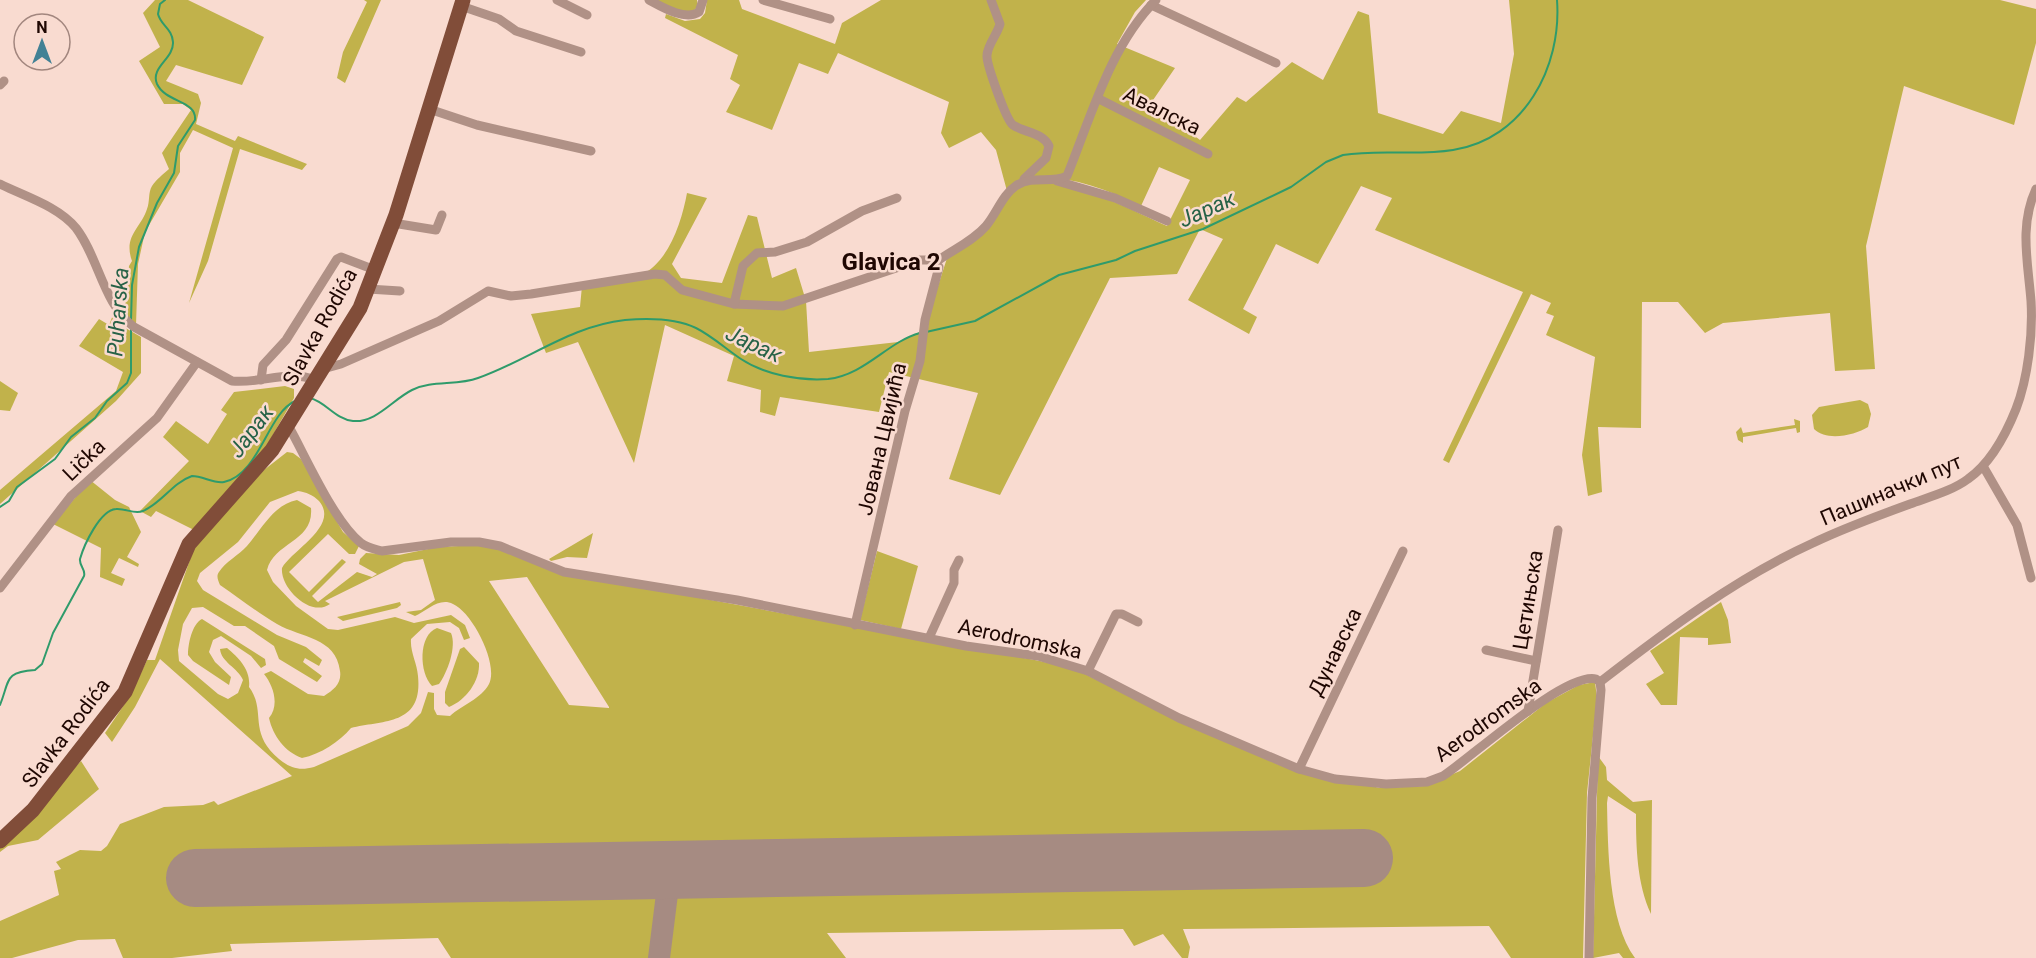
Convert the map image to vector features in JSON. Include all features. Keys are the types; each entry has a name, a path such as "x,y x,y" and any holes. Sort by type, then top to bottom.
{"main road":[{"name":"Slavka Rodića","path":"0,841 33,810 120,700 134,673 172,577 189,544 272,450 360,308 393,223 462,3"}],"street":[{"path":"557,0 587,15"},
{"path":"649,0 666,9 689,15 699,12 703,0"},
{"path":"763,0 830,19"},
{"path":"0,184 60,214 75,228 123,318 134,327 232,381 320,374 439,321 488,291 511,296 531,294 655,273 665,275 682,290 734,304 783,306 920,260 936,262 979,234 1006,195 1046,158 1049,146 1042,138 1020,129 1006,118 987,64 988,50 1000,24 991,0"},
{"path":"462,3 499,19 516,31 581,52"},
{"path":"1057,181 1067,176 1135,21 1154,3 1276,63"},
{"name":"Авалска","path":"1099,99 1208,154"},
{"path":"429,109 477,125 591,151"},
{"path":"1018,185 1032,179 1057,181 1115,198 1167,220"},
{"name":"Пашиначки пут","path":"1600,682 1691,616 1769,564 1815,542 1966,481 1983,466 2000,441 2017,406 2026,363 2031,317 2024,231 2036,189"},
{"path":"734,304 743,267 757,253 775,252 807,242 856,217 862,211 897,198"},
{"path":"393,223 436,230 441,215"},
{"path":"261,380 263,364 286,340 337,259 341,257 375,270"},
{"name":"Јована Цвијића","path":"855,625 905,411 920,361 925,320 939,270 936,262"},
{"path":"368,289 400,291"},
{"name":"Lička","path":"0,588 71,496 157,418 197,362"},
{"name":"Aerodromska","path":"288,425 344,525 361,544 372,549 382,550 451,542 479,542 500,546 564,572 737,600 855,625 1038,656 1088,672 1179,718 1299,769 1335,779 1370,784 1427,782 1443,776 1466,761 1547,698 1585,679 1593,678 1600,682"},
{"path":"1983,466 2017,525 2031,578"},
{"name":"Цетињска","path":"1528,711 1558,530"},
{"name":"Дунавска","path":"1299,769 1403,551"},
{"path":"929,638 954,583 954,570 959,560"},
{"path":"1088,672 1116,614 1122,614 1138,622"},
{"path":"1486,650 1536,662"},
{"path":"1589,958 1592,798 1600,682"}],"shaded area":[{"path":"155,0 188,0 264,37 242,85 176,65 166,81 198,94 201,103 196,124 235,141 238,136 307,164 302,170 240,149 208,261 189,303 233,148 193,130 180,153 180,172 145,232 138,264 136,325 124,316 129,266 132,261 131,239 147,209 152,186 169,169 162,153 191,110 183,104 164,104 139,61 160,47 143,13"},
{"path":"364,0 381,0 345,83 337,78 343,52 367,2"},
{"path":"654,0 697,0 698,7 688,15"},
{"path":"707,0 739,0 742,9 835,44 842,23 881,0 1146,0 1135,12 1117,44 1175,68 1151,103 1200,140 1237,97 1246,102 1292,62 1323,80 1358,11 1369,15 1378,113 1443,134 1461,111 1501,123 1514,54 1509,0 2000,0 2036,9 2036,43 2014,125 1904,86 1866,246 1875,369 1835,371 1830,313 1723,323 1705,333 1678,302 1642,302 1641,428 1598,427 1602,492 1588,496 1582,455 1595,357 1546,335 1554,316 1546,313 1551,303 1531,294 1449,463 1443,460 1523,292 1375,230 1392,198 1361,186 1318,264 1276,244 1243,309 1257,317 1249,334 1188,300 1223,239 1200,229 1177,274 1110,278 1000,495 949,479 978,393 889,372 879,412 780,397 775,416 760,412 761,390 727,381 734,356 665,325 634,463 578,342 546,353 531,314 580,307 582,286 629,279 652,268 661,259 673,238 687,193 707,198 672,264 681,278 722,283 748,215 757,217 772,278 796,268 806,301 809,352 898,342 928,328 929,314 948,255 984,233 1016,188 1030,182 1048,182 1069,186 1114,201 1167,226 1190,180 1159,167 1141,206 1092,186 1055,178 1021,183 1007,191 996,150 981,132 949,148 941,133 949,102 838,53 828,74 799,63 772,130 726,112 740,85 730,79 738,55 665,18 666,14 685,21 700,19 705,13"},
{"path":"113,315 122,326 141,337 141,373 116,401 0,504 0,490 116,391 123,372 79,346 99,319 109,325"},
{"path":"0,381 18,393 10,411 0,410"},
{"path":"285,386 294,389 294,398 266,447 194,530 156,511 151,517 140,511 189,461 163,437 176,421 208,444 227,414 221,410 234,392"},
{"path":"1860,400 1868,404 1871,414 1868,427 1856,433 1841,436 1826,435 1814,429 1812,415 1819,407"},
{"path":"1794,419 1800,421 1800,432 1797,433 1796,428 1743,437 1743,443 1738,440 1736,432 1741,427 1743,433 1795,425"},
{"path":"287,452 293,453 301,459 343,532 359,546 355,554 349,554 328,534 289,572 309,592 342,559 346,562 312,596 318,602 357,572 372,577 377,574 359,564 360,559 366,553 399,555 438,547 479,545 497,548 549,570 1040,661 1077,670 1198,730 1282,766 1380,788 1424,786 1460,771 1546,703 1579,685 1595,682 1597,698 1587,793 1583,958 1511,958 1489,926 1183,929 1190,947 1188,958 1182,958 1163,934 1134,946 1123,929 827,933 846,958 451,958 438,938 230,944 232,951 172,958 123,958 115,939 78,940 12,958 0,958 0,921 59,895 54,871 61,869 56,862 80,850 101,851 107,846 120,824 164,807 203,805 214,801 218,805 292,776 160,659 135,707 112,742 105,733 130,696 147,660 155,660 194,548 255,477","holes":["298,491 314,497 324,510 319,528 282,568 286,584 298,599 314,607 322,607 330,604 325,601 404,562 423,559 435,600 421,610 406,612 415,616 443,602 453,604 460,609 468,617 482,640 487,652 491,675 486,689 450,716 437,715 434,709 434,693 428,692 421,713 408,726 314,767 304,769 291,767 283,762 263,740 257,705 249,687 248,675 240,660 227,648 220,649 223,658 243,680 238,693 228,699 218,694 179,661 178,650 183,624 192,608 203,607 234,626 245,626 274,646 279,659 317,682 322,676 303,662 305,658 319,666 322,660 306,647 277,635 203,590 197,581 200,573 238,542 270,502","527,577 609,707 609,708 569,705 489,581"]},
{"path":"90,480 115,500 129,507 141,532 127,557 139,564 138,567 119,558 111,573 125,579 122,586 100,577 101,548 53,524"},
{"path":"297,500 311,508 310,519 300,535 277,553 267,570 273,582 296,606 328,629 338,630 395,617 414,623 451,615 465,625 470,638 464,640 459,628 450,622 427,624 411,639 418,676 418,692 414,704 407,712 388,721 351,728 329,747 302,758 290,752 273,731 269,718 275,701 264,674 271,671 308,694 324,696 334,689 340,679 337,660 325,645 277,624 220,585 217,577 222,568 247,546 275,512 289,502"},
{"path":"593,533 587,558 567,557 551,561 549,559"},
{"path":"877,551 918,566 901,629 860,620"},
{"path":"400,602 401,605 397,608 343,621 337,617"},
{"path":"1721,602 1728,620 1731,643 1708,645 1708,638 1680,637 1677,705 1661,705 1646,684 1664,673 1650,651"},
{"path":"202,619 265,659 266,665 261,668 251,656 221,636 213,640 209,652 215,662 231,677 229,685 193,661 188,655 190,640 193,630"},
{"path":"437,628 451,633 453,645 445,673 439,684 432,686 425,672 422,655 426,638"},
{"path":"464,647 479,663 479,670 471,689 461,700 449,707 445,703 445,692 460,649"},
{"path":"1598,756 1606,767 1607,780 1633,802 1652,800 1651,914 1640,878 1636,814 1608,796 1607,803 1611,884 1619,925 1635,958 1623,958 1619,953 1593,958"},
{"path":"81,761 99,789 38,840 8,846 0,852 0,848"}],"waterway":[{"name":"Puharska","path":"131,320 132,285 139,247 157,203 174,173 178,146 195,120 191,109 167,95 157,84 157,73 170,53 173,42 171,33 158,14 160,4 165,0"},
{"name":"Јарак","path":"926,332 975,321 1059,275 1116,260 1135,251 1203,229 1291,187 1326,162 1343,155 1439,152 1478,143 1500,131 1534,96 1553,50 1557,25 1557,0"},
{"name":"Јарак","path":"310,398 347,420 361,421 377,415 412,390 478,378 568,336 605,323 625,320 679,322 708,335 750,365 783,376 806,379 828,379 841,376 865,365 908,337 920,333"},
{"name":"Puharska","path":"0,507 9,501 17,487 55,459 71,437 95,418 107,401 127,383 131,373 131,328"},
{"name":"Јарак","path":"0,705 7,683 13,675 35,670 42,664 53,633 84,576 80,559 85,545 104,515 116,509 143,511 179,483 192,476 220,482 236,477 255,456 277,418 295,401"}],"taxiway":[{"path":"659,958 670,870"}],"runway":[{"path":"195,878 1364,858"}],"district":[{"name":"Glavica 2","path":"891,262"}]}
